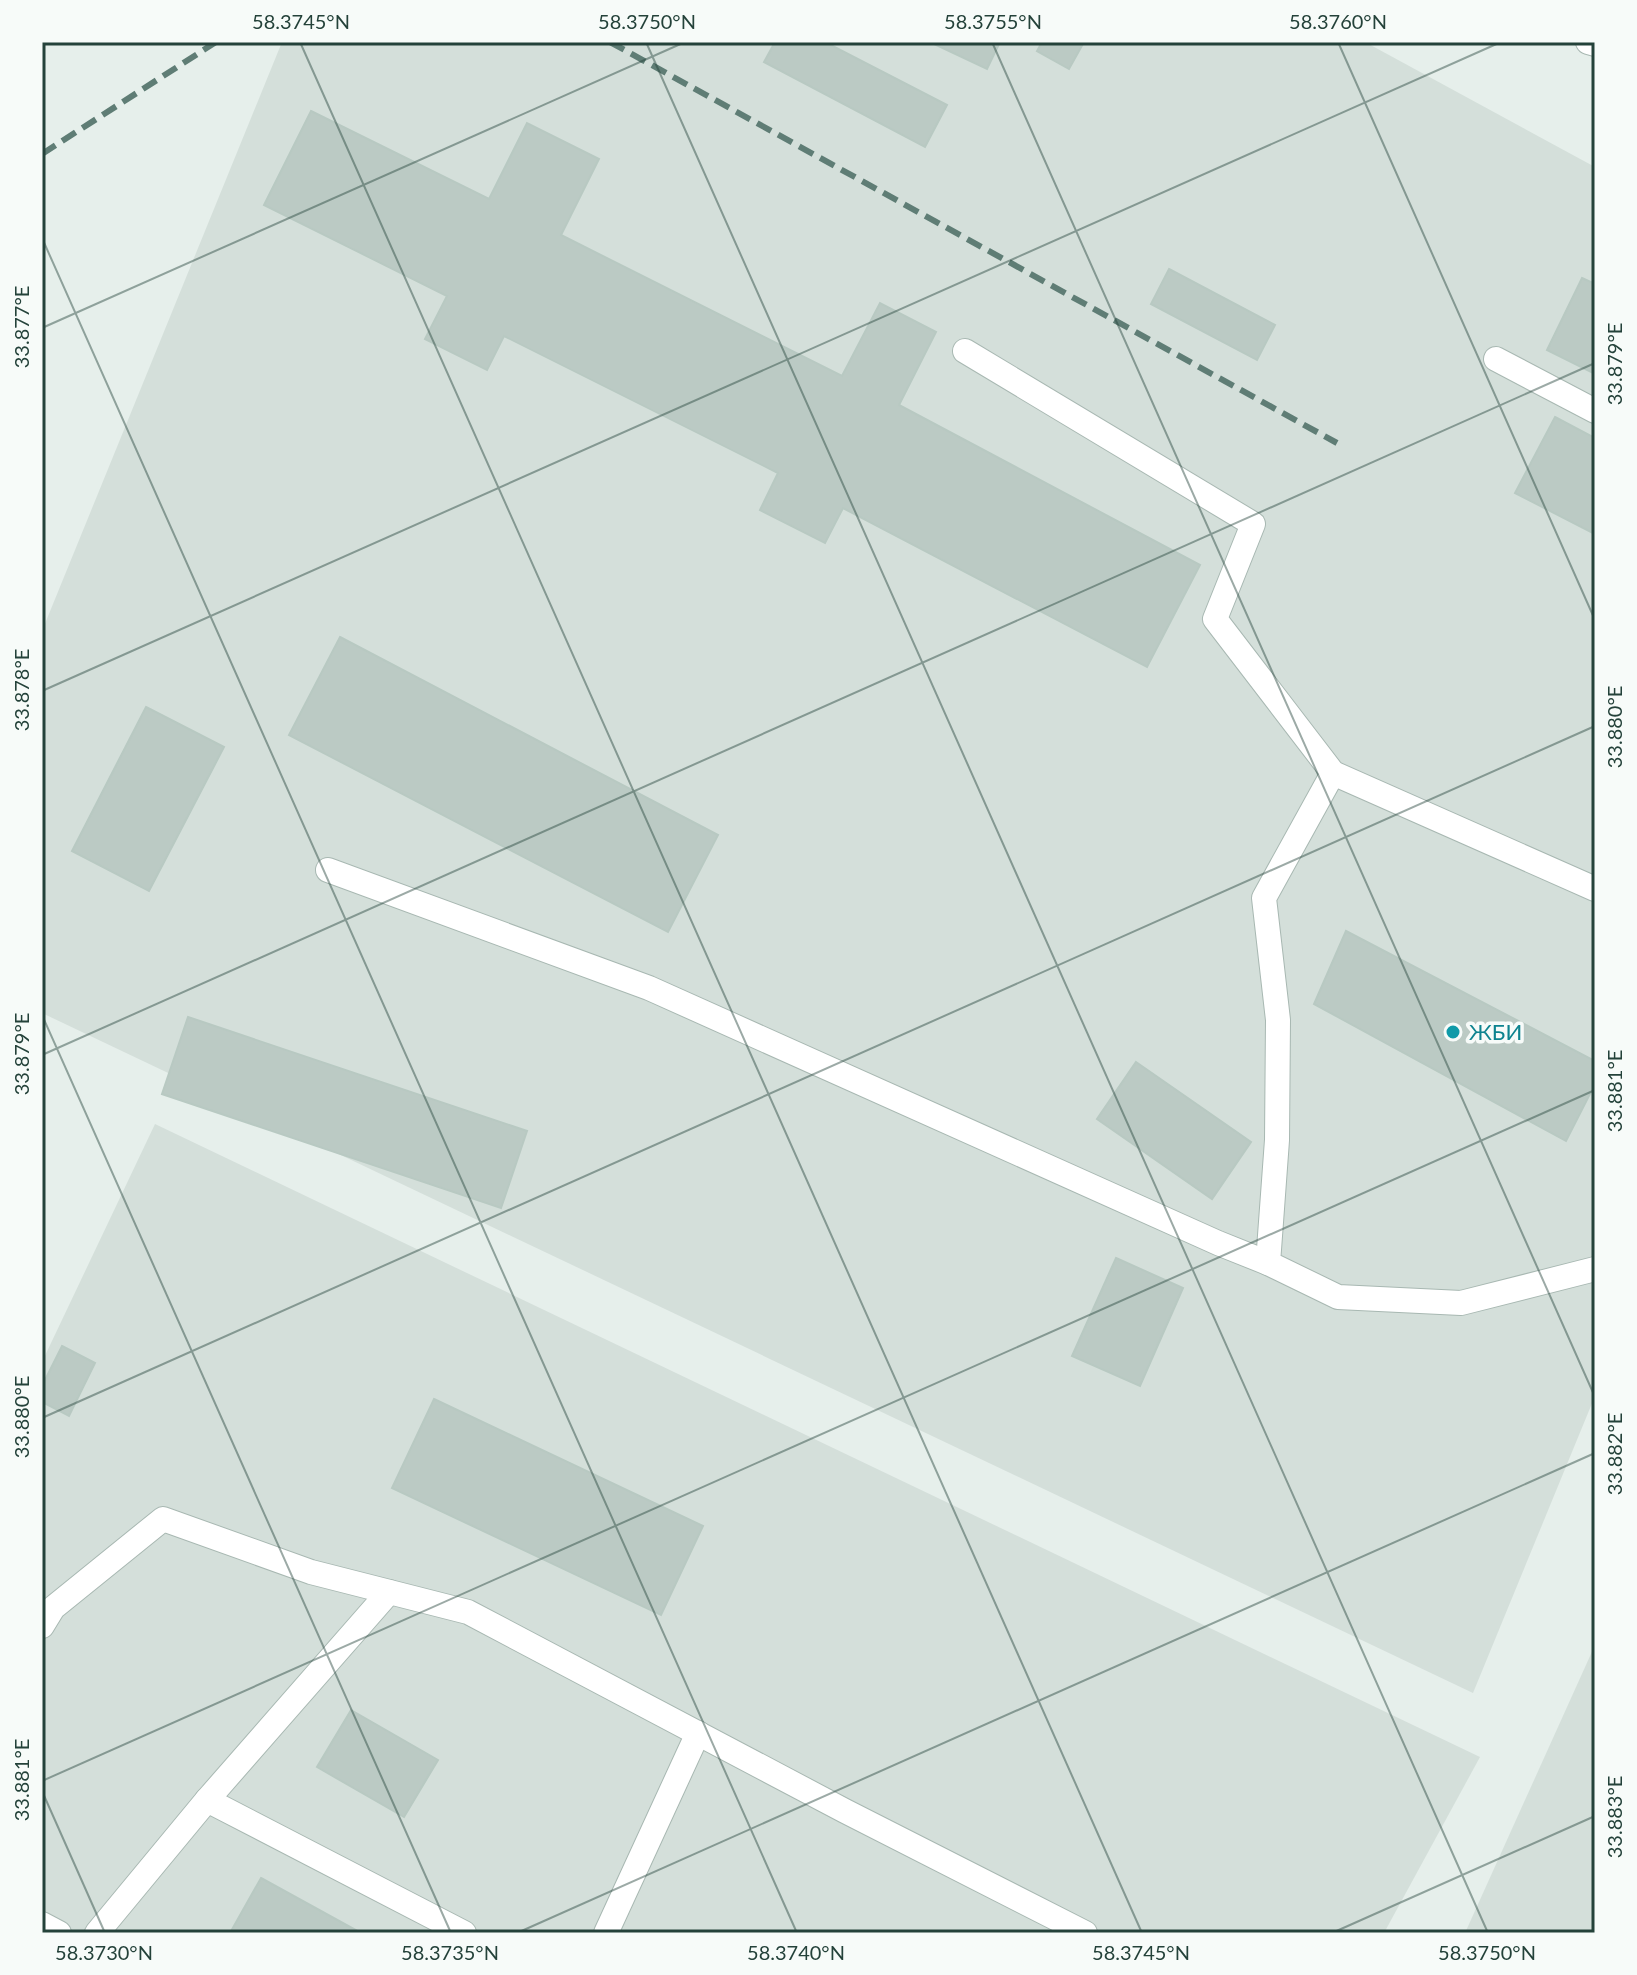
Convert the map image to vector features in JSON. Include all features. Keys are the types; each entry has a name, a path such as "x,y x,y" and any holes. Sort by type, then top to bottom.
{"street":[{"path":"1588,42 1595,44"},
{"path":"965,351 1253,524 1215,619 1333,773 1595,889"},
{"path":"1496,359 1595,411"},
{"path":"1268,1263 1277,1140 1278,1020 1264,898 1333,773"},
{"path":"328,870 649,988 1338,1297 1461,1303 1595,1269"},
{"path":"42,1626 53,1608 163,1519 311,1572 468,1612 1085,1933"},
{"path":"97,1933 207,1800 389,1592"},
{"path":"606,1933 698,1733"},
{"path":"207,1800 464,1933"},
{"path":"42,1924 59,1933"}],"shaded area":[{"path":"282,42 1365,42 1595,167 1595,1396 1473,1693 42,1013 42,631"},
{"path":"155,1124 1480,1757 1384,1933 42,1933 42,1362"},
{"path":"1595,1645 1595,1933 1465,1933"}],"building":[{"path":"775,42 825,42 947,105 925,147 764,62"},
{"path":"930,42 1000,42 987,69"},
{"path":"1042,42 1084,42 1069,69 1037,51"},
{"path":"311,111 489,199 527,123 599,159 561,235 842,376 880,303 936,332 899,405 1200,565 1147,667 843,508 825,543 760,510 778,473 504,336 487,370 425,339 447,296 264,205"},
{"path":"1169,269 1275,325 1257,360 1151,304"},
{"path":"1582,278 1595,284 1595,374 1547,350"},
{"path":"1555,417 1595,438 1595,534 1515,493"},
{"path":"340,637 718,835 668,932 289,735"},
{"path":"146,707 224,747 149,891 72,851"},
{"name":"ЖБИ","path":"1346,931 1595,1061 1595,1084 1566,1141 1314,1004"},
{"path":"188,1017 527,1131 501,1208 162,1094"},
{"path":"1136,1062 1251,1142 1212,1199 1097,1119"},
{"path":"1116,1258 1183,1288 1140,1386 1072,1356"},
{"path":"62,1346 95,1363 69,1416 42,1402 42,1386"},
{"path":"434,1399 703,1526 661,1615 392,1488"},
{"path":"351,1710 438,1760 404,1817 317,1767"},
{"path":"261,1878 361,1933 230,1933"}],"railway":[{"path":"42,154 216,42"},
{"path":"610,42 1337,443"}],"place":[{"name":"ЖБИ","path":"1453,1032"}]}
